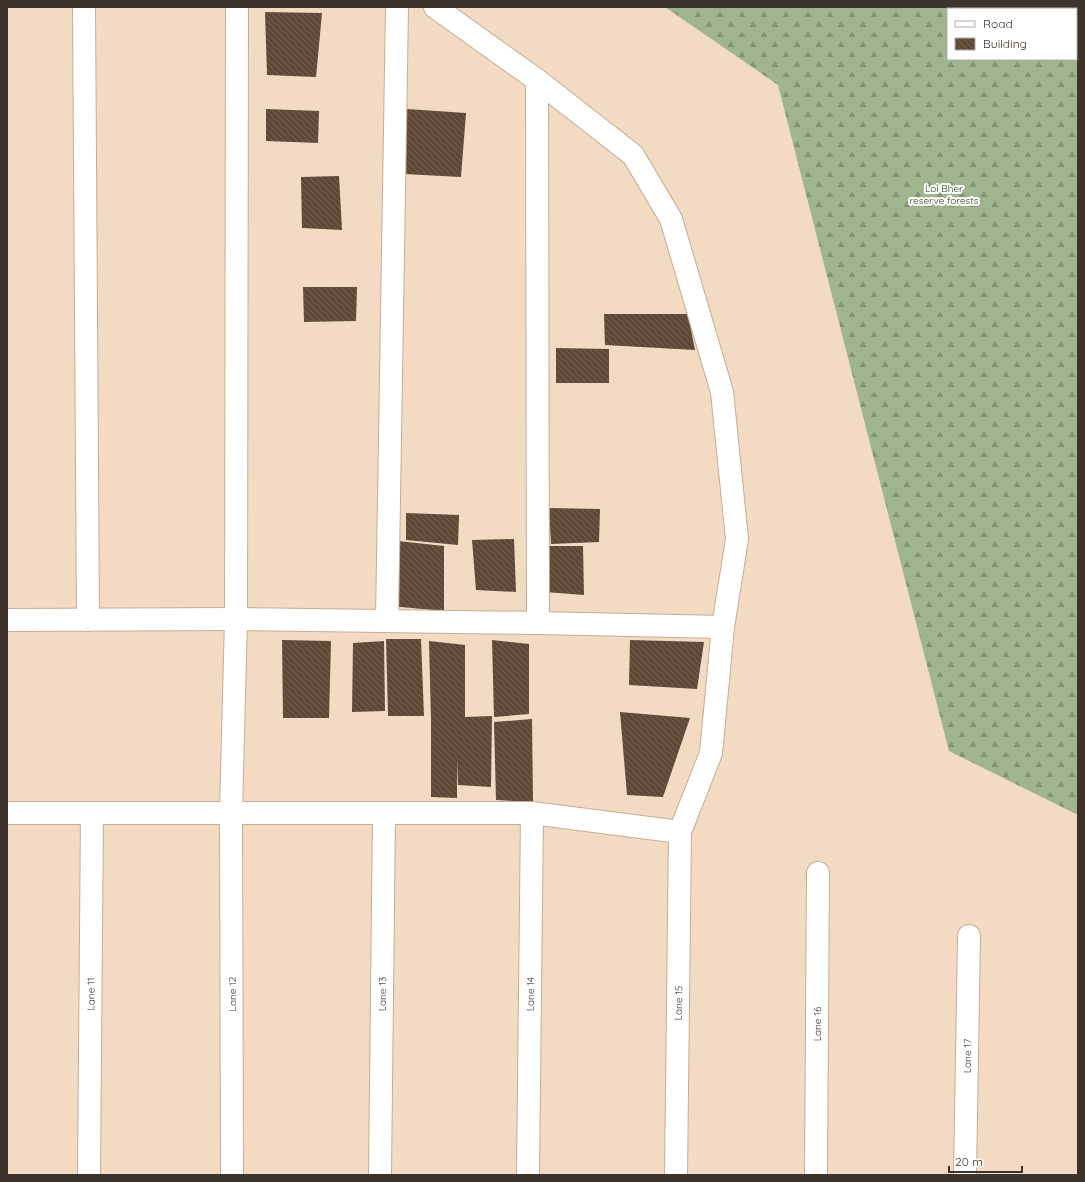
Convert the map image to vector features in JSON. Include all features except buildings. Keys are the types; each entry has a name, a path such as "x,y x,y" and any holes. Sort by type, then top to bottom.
{"street":[{"path":"84,7 88,620"},
{"name":"Lane 12","path":"232,1175 231,813 236,619 237,7"},
{"path":"387,621 397,7"},
{"path":"7,813 532,813 680,832 711,753 723,627 737,539 722,392 671,219 633,155 537,80 434,7"},
{"path":"537,80 538,623"},
{"path":"7,620 236,619 723,627"},
{"name":"Lane 11","path":"89,1175 92,813"},
{"name":"Lane 13","path":"380,1175 384,813"},
{"name":"Lane 14","path":"528,1175 532,813"},
{"name":"Lane 15","path":"676,1175 680,832"},
{"name":"Lane 16","path":"816,1175 818,873"},
{"name":"Lane 17","path":"965,1175 969,936"}],"green space":[{"name":"Loi Bher reserve forests","path":"665,7 1078,7 1078,815 949,751 778,85"}]}
